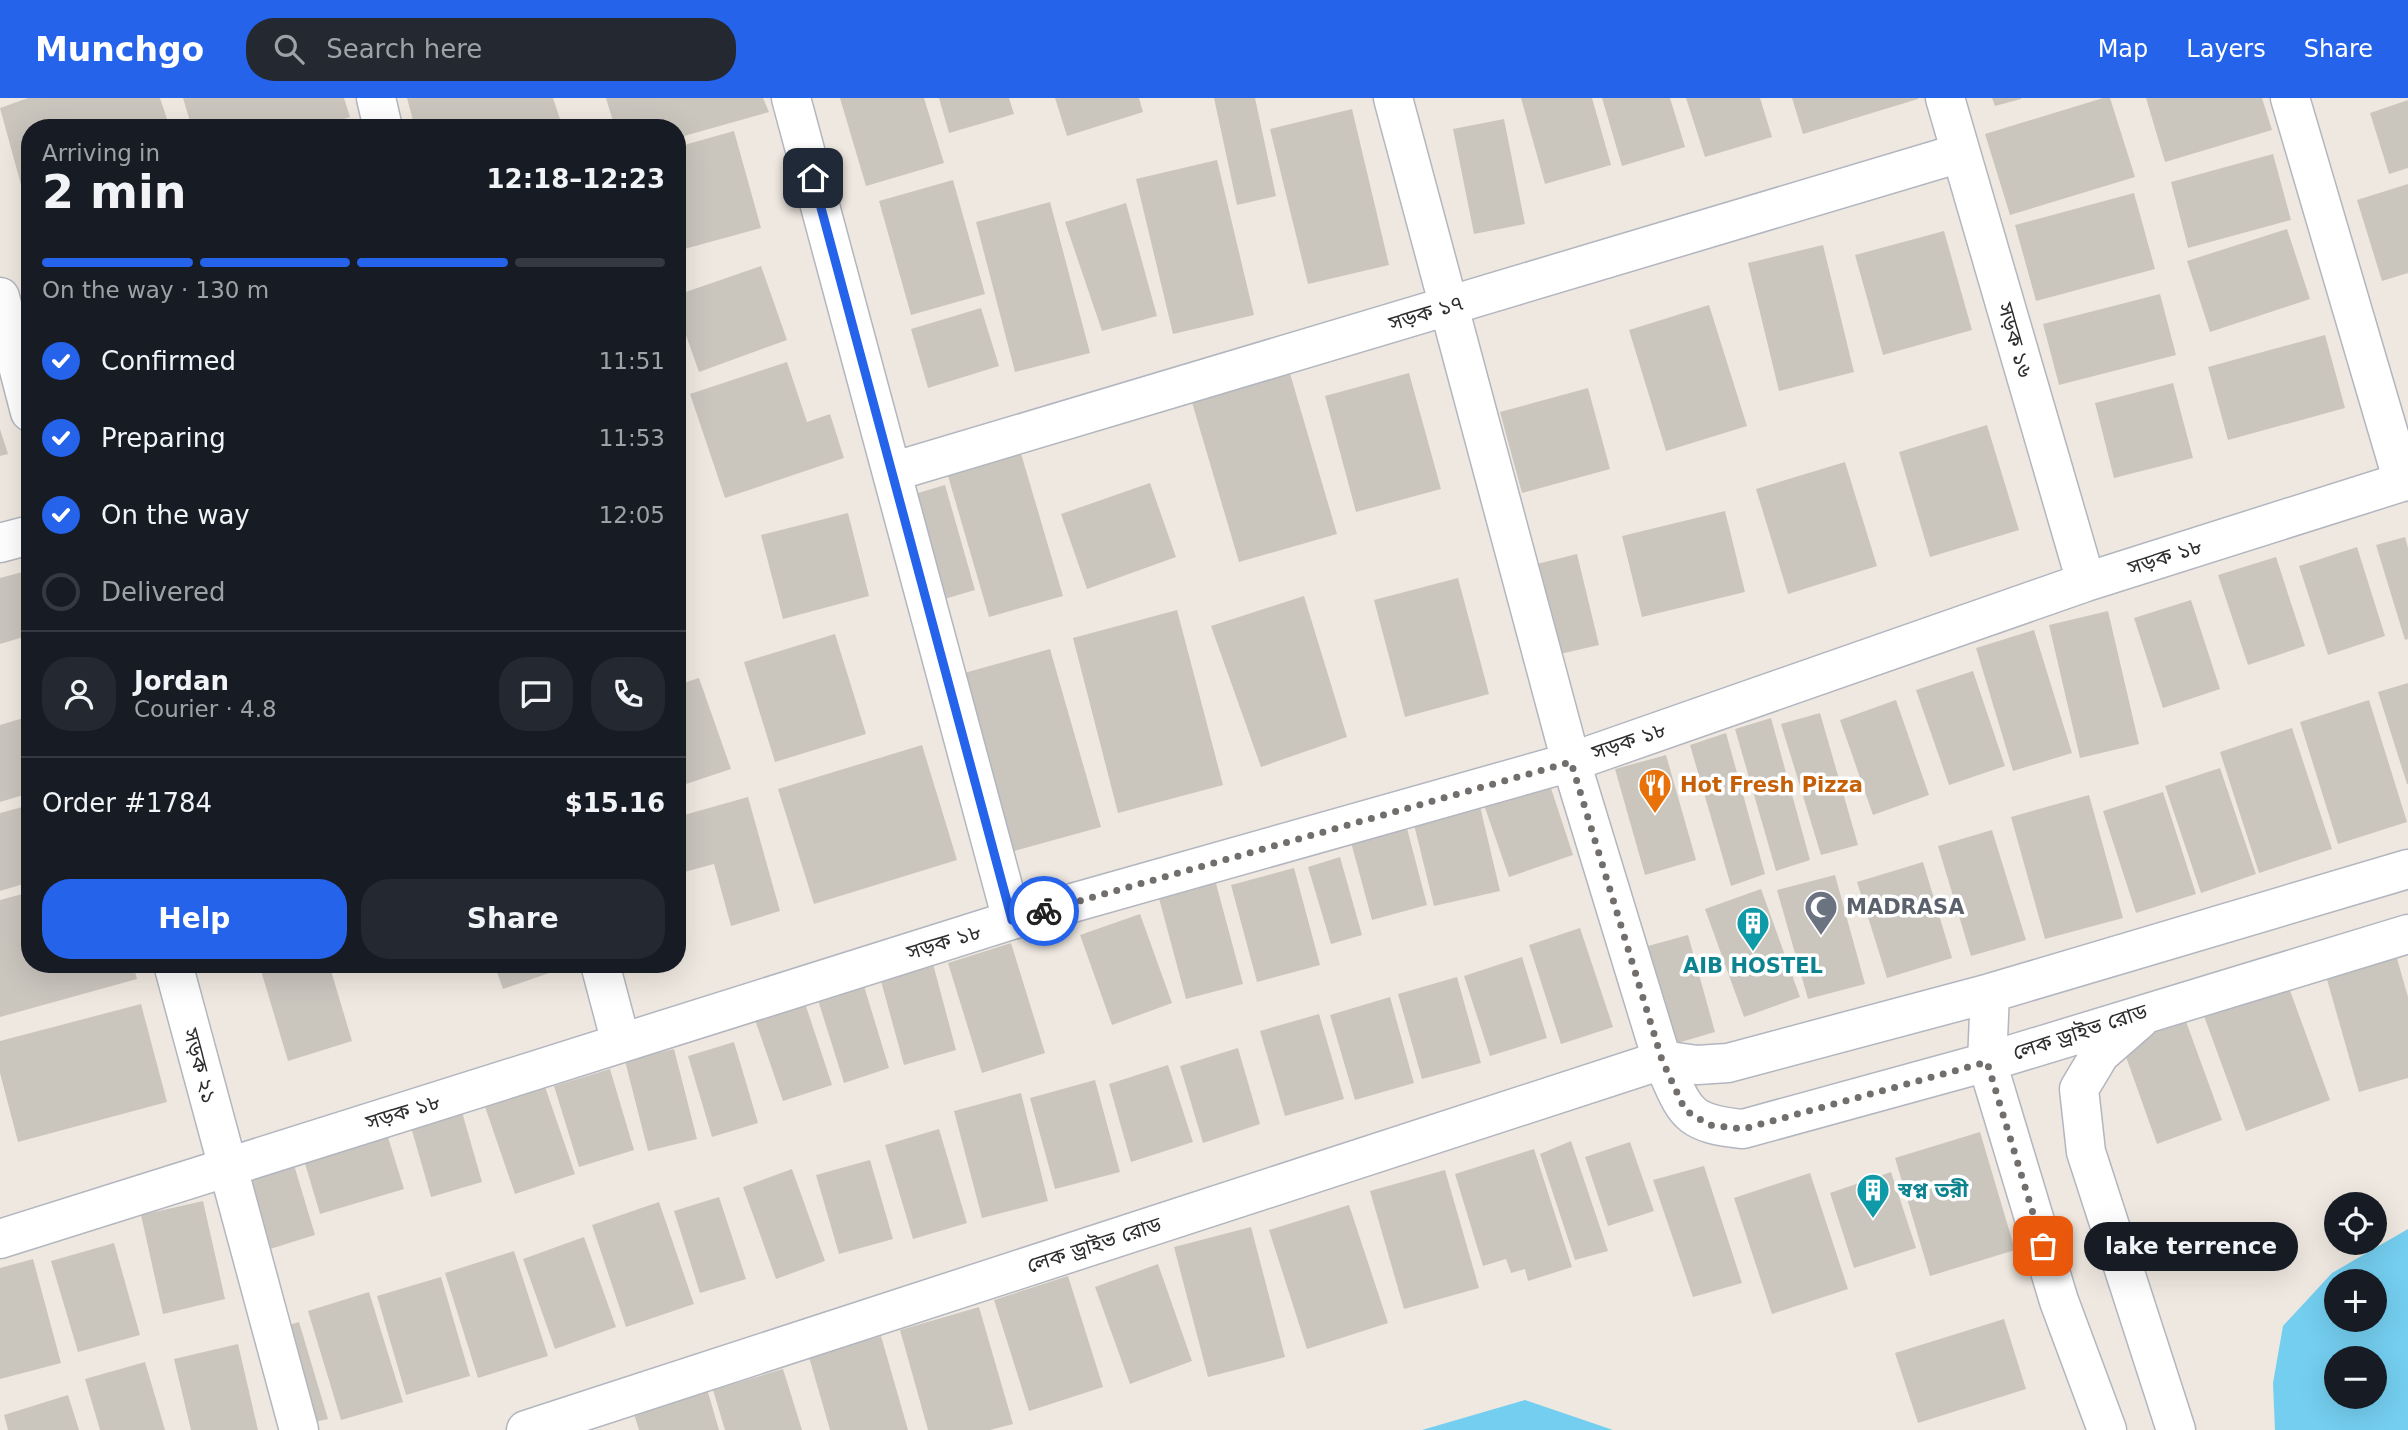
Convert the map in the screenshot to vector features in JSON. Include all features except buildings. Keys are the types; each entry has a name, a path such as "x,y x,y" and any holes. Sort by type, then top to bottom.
{"street":[{"path":"376,98 381,119"},
{"path":"791,98 1012,920"},
{"path":"1393,98 1571,762 1662,1060"},
{"name":"সড়ক ১৬","path":"1945,98 2086,582"},
{"path":"2290,98 2406,481"},
{"name":"সড়ক ১৭","path":"892,472 1960,153"},
{"path":"0,297 21,378"},
{"name":"সড়ক ১৮","path":"0,1239 1012,920 1571,762 2086,582 2406,481"},
{"path":"0,543 21,537"},
{"name":"লেক ড্রাইভ রোড","path":"526,1430 1662,1060 1697,1065 1728,1063 1990,993 2408,869"},
{"name":"লেক ড্রাইভ রোড","path":"1662,1060 1685,1110 1709,1125 1743,1129 1987,1062 2408,934"},
{"name":"সড়ক ২১","path":"175,973 299,1430"},
{"path":"602,973 621,1043"},
{"path":"1990,993 1987,1062 2059,1301 2102,1414"},
{"path":"2151,1010 2100,1054 2078,1089 2086,1152 2176,1430"}],"water":[{"path":"2408,1229 2408,1430 2275,1430 2273,1383 2283,1326 2324,1282 2324,1332 2387,1332 2387,1269 2339,1269 2363,1255 2387,1255 2387,1241"},
{"path":"1525,1400 1613,1430 1422,1430"}],"way so far":[{"path":"1044,911 1571,762 1662,1060 1685,1110 1709,1125 1743,1129 1987,1062 2043,1246"}],"place":[{"name":"Hot Fresh Pizza","path":"1655,815"},
{"name":"MADRASA","path":"1821,937"},
{"name":"AIB HOSTEL","path":"1753,953"},
{"name":"স্বপ্ন তরী","path":"1873,1220"},
{"name":"lake terrence","path":"2043,1246"}],"route":[{"path":"813,178 1012,920 1044,911"}]}
